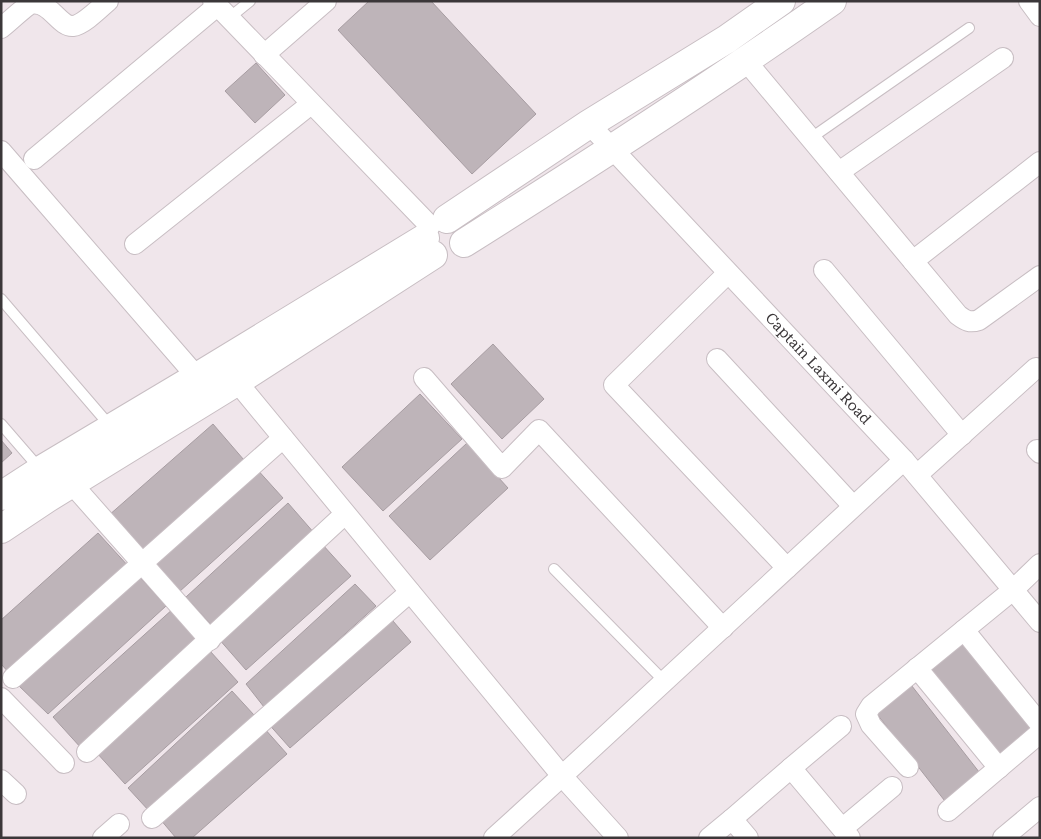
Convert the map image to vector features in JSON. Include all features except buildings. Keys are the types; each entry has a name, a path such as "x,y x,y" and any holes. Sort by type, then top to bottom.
{"street":[{"path":"1,28 30,4 37,3 47,6 68,25 74,26 81,23 108,1"},
{"path":"264,55 326,1"},
{"path":"434,234 589,124 727,39 781,1"},
{"path":"1,529 72,484 228,372 454,221 463,230 464,243 613,149 746,61 832,1"},
{"path":"1029,1 1040,16"},
{"path":"34,159 219,8 434,234"},
{"path":"839,172 1003,58"},
{"path":"746,61 958,315 972,322 979,320 1040,276"},
{"path":"135,244 311,104"},
{"name":"Captain Laxmi Road","path":"589,124 910,468 1040,622"},
{"path":"1,150 197,377"},
{"path":"913,260 1040,162"},
{"path":"824,270 962,434"},
{"path":"728,273 614,385 787,568"},
{"path":"717,359 853,506"},
{"path":"494,838 853,506 962,434 1036,368"},
{"path":"1,496 197,377 228,372"},
{"path":"228,372 613,836"},
{"path":"424,378 502,468 538,430 723,628"},
{"path":"13,678 283,438"},
{"path":"72,484 210,640"},
{"path":"88,752 346,514"},
{"path":"908,768 866,714 871,706 1013,590 1040,564"},
{"path":"152,818 410,592"},
{"path":"964,630 1040,724"},
{"path":"918,668 999,768"},
{"path":"1,698 64,763"},
{"path":"709,838 841,726"},
{"path":"948,811 1040,733"},
{"path":"791,768 846,833 892,787"},
{"path":"1,780 16,794"},
{"path":"1003,838 1040,807"},
{"path":"732,819 748,838"},
{"path":"103,838 119,824"}],"lane":[{"path":"219,8 250,1"},
{"path":"811,138 969,28"},
{"path":"1,299 112,427"},
{"path":"1,424 41,470"},
{"path":"554,568 664,682"}]}
